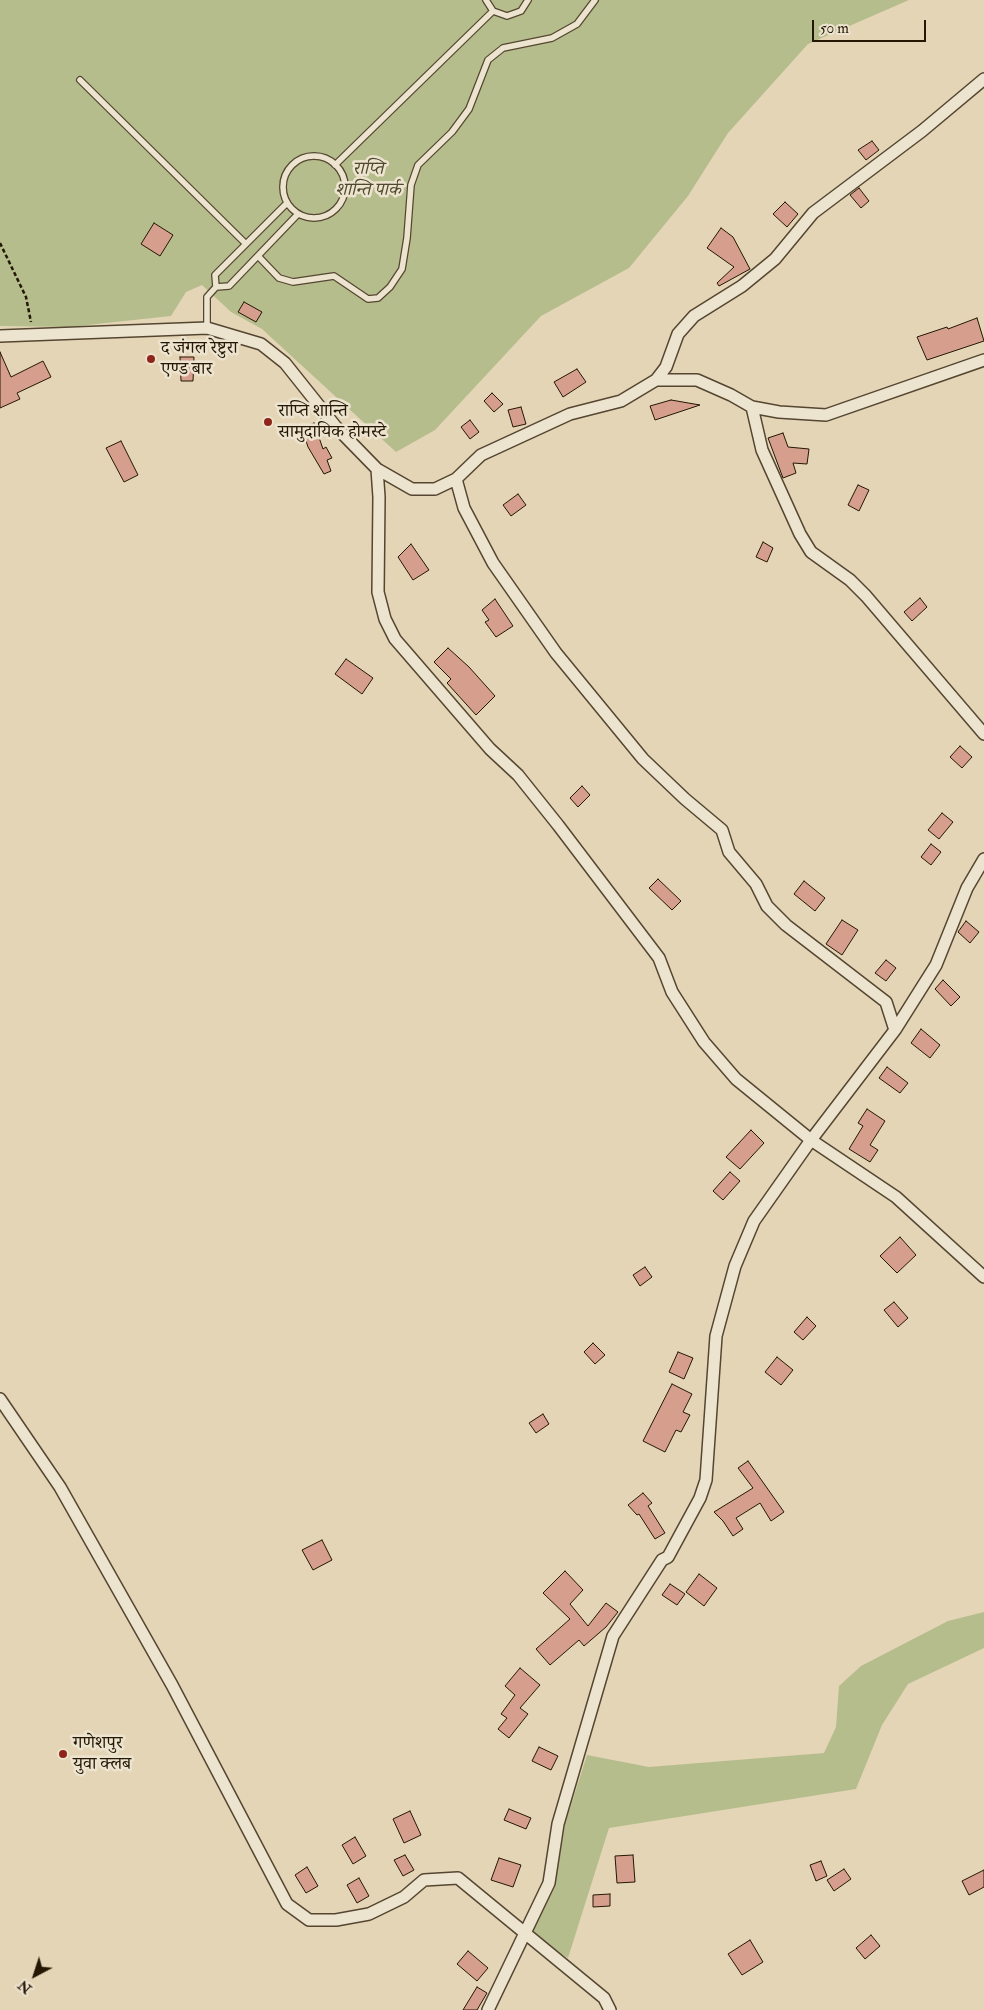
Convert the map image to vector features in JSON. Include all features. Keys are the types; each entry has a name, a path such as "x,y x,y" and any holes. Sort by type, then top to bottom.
{"street":[{"path":"0,336 207,328 261,344 285,363 336,427 376,470 412,489 435,489 456,480 481,455 570,414 621,401 656,380 666,367 678,334 694,316 742,286 775,259 813,213 922,130 984,78"},
{"path":"656,380 696,380 731,395 752,407 779,412 826,415 984,360"},
{"path":"752,407 762,450 800,534 811,552 850,580 866,596 984,734"},
{"path":"376,470 379,497 378,592 385,619 395,639 490,749 518,775 558,825 659,958 672,992 704,1042 736,1079 812,1140 896,1197 984,1277"},
{"path":"456,480 464,508 493,562 556,653 643,759 684,799 722,830 730,852 756,884 767,906 786,925 886,1002 895,1030"},
{"path":"488,2010 549,1884 558,1824 613,1636 662,1560 668,1557 700,1498 706,1480 716,1336 735,1266 754,1221 895,1030 936,965 966,888 984,859"},
{"path":"0,1399 60,1487 172,1685 287,1904 309,1920 336,1920 369,1914 404,1897 424,1880 458,1878 604,1998 610,2010"}],"lane":[{"path":"486,0 493,11 500,15 514,14 521,11 528,0"},
{"path":"258,256 279,278 293,282 334,276 368,299 378,298 390,287 402,269 407,238 411,185 418,165 452,132 469,108 488,60 503,48 552,38 577,24 596,0"},
{"path":"335,165 493,11"},
{"path":"80,80 246,244"},
{"path":"309,156 324,158 335,165 342,175 345,184 342,200 338,208 323,217 314,219 298,214 287,203 283,181 289,168 295,162 309,156"},
{"path":"216,287 215,275 287,203"},
{"path":"207,328 207,297 216,287 229,286 298,214"}],"path":[{"path":"0,243 26,297 34,335"}],"green space":[{"name":"राप्ति शान्ति पार्क","path":"0,0 909,0 808,44 728,133 688,196 629,268 541,316 435,430 396,452 262,329 231,312 202,285 186,292 171,316 69,327 0,326"},
{"path":"984,1612 984,1648 908,1684 882,1725 856,1789 609,1828 568,1958 531,1934 555,1887 565,1824 587,1755 649,1767 824,1753 836,1727 839,1686 861,1666 948,1621"}],"building":[{"path":"872,141 879,150 866,160 858,150"},
{"path":"859,188 869,201 861,208 850,195"},
{"path":"785,202 798,214 787,227 773,214"},
{"path":"154,223 173,235 160,256 141,244"},
{"path":"721,228 733,237 750,269 719,286 717,283 734,267 707,248"},
{"path":"244,302 262,312 256,322 238,312"},
{"path":"977,318 984,341 927,360 917,337 947,327 948,329"},
{"path":"0,352 11,377 43,361 51,377 17,393 20,399 0,408"},
{"path":"180,357 194,357 193,381 181,381"},
{"path":"577,369 586,382 563,397 554,382"},
{"path":"492,393 503,404 494,412 484,401"},
{"path":"671,400 700,405 655,420 650,406"},
{"path":"521,407 526,424 513,427 508,410"},
{"path":"470,420 479,432 470,439 461,427"},
{"path":"314,423 323,449 326,447 332,458 327,460 331,471 324,474 308,447 302,428"},
{"path":"783,433 788,447 809,449 807,464 793,463 796,473 783,478 768,438"},
{"path":"121,441 138,475 124,482 106,448"},
{"path":"858,485 869,490 859,511 848,505"},
{"path":"518,494 526,505 511,516 503,505"},
{"path":"763,542 773,548 767,562 756,557"},
{"path":"411,544 429,570 413,580 398,557"},
{"path":"920,598 927,607 912,621 904,612"},
{"path":"495,599 513,626 496,637 485,622 489,620 482,610"},
{"path":"448,648 469,667 495,696 476,715 447,683 451,679 434,662"},
{"path":"346,659 373,678 362,694 335,674"},
{"path":"960,746 972,757 962,768 950,757"},
{"path":"582,786 590,795 578,807 570,798"},
{"path":"942,813 953,822 939,839 928,830"},
{"path":"931,844 941,852 931,865 921,857"},
{"path":"658,879 681,901 672,910 649,888"},
{"path":"804,881 825,898 815,911 794,894"},
{"path":"842,920 858,930 842,955 826,944"},
{"path":"966,921 979,932 970,943 958,932"},
{"path":"886,960 896,968 886,981 875,973"},
{"path":"943,980 960,997 951,1006 935,989"},
{"path":"921,1029 940,1045 930,1058 911,1043"},
{"path":"887,1067 908,1083 900,1093 879,1078"},
{"path":"867,1109 885,1121 870,1145 878,1150 870,1162 849,1149 863,1126 858,1123"},
{"path":"751,1130 764,1143 740,1169 726,1157"},
{"path":"730,1172 740,1181 723,1200 713,1191"},
{"path":"900,1237 916,1255 897,1273 880,1256"},
{"path":"645,1267 652,1277 640,1286 633,1275"},
{"path":"894,1302 908,1318 898,1327 884,1310"},
{"path":"807,1317 816,1326 803,1340 794,1332"},
{"path":"593,1343 605,1355 595,1364 584,1352"},
{"path":"678,1352 693,1358 684,1379 669,1372"},
{"path":"777,1357 793,1370 781,1385 765,1372"},
{"path":"672,1384 692,1394 683,1412 690,1415 681,1432 676,1430 665,1452 643,1441"},
{"path":"543,1414 549,1424 536,1433 529,1423"},
{"path":"748,1461 784,1512 771,1521 760,1503 736,1518 743,1529 733,1536 714,1512 753,1488 738,1468"},
{"path":"643,1493 652,1503 648,1506 665,1533 655,1539 639,1514 637,1515 628,1505"},
{"path":"322,1540 332,1560 313,1570 302,1550"},
{"path":"565,1571 583,1590 570,1604 588,1626 606,1603 618,1612 606,1627 584,1646 579,1640 550,1665 536,1649 570,1619 543,1593"},
{"path":"699,1574 717,1588 704,1606 686,1592"},
{"path":"670,1584 685,1594 677,1605 662,1595"},
{"path":"520,1668 540,1685 520,1708 528,1714 509,1738 498,1729 507,1718 501,1714 515,1695 505,1686"},
{"path":"539,1747 558,1756 551,1770 532,1761"},
{"path":"509,1809 531,1818 526,1829 504,1820"},
{"path":"410,1811 421,1835 404,1843 393,1819"},
{"path":"355,1837 366,1856 353,1864 342,1845"},
{"path":"405,1855 414,1870 403,1876 394,1860"},
{"path":"633,1855 635,1882 617,1883 615,1856"},
{"path":"499,1858 521,1865 513,1887 491,1880"},
{"path":"821,1861 827,1876 816,1881 810,1865"},
{"path":"307,1867 318,1886 306,1893 295,1875"},
{"path":"844,1869 851,1879 834,1891 827,1880"},
{"path":"984,1870 984,1887 969,1895 962,1881"},
{"path":"359,1878 369,1896 357,1903 347,1885"},
{"path":"610,1894 610,1906 593,1907 593,1895"},
{"path":"871,1935 880,1946 865,1959 856,1948"},
{"path":"750,1940 763,1962 742,1975 728,1954"},
{"path":"468,1951 488,1968 477,1981 457,1964"},
{"path":"477,1987 487,1993 477,2010 463,2010"}],"place":[{"name":"द जंगल रेष्टुरा एण्ड बार","path":"151,359"},
{"name":"राप्ति शान्ति सामुदायिक होमस्टे","path":"268,422"},
{"name":"गणेशपुर युवा क्लब","path":"63,1754"}]}
